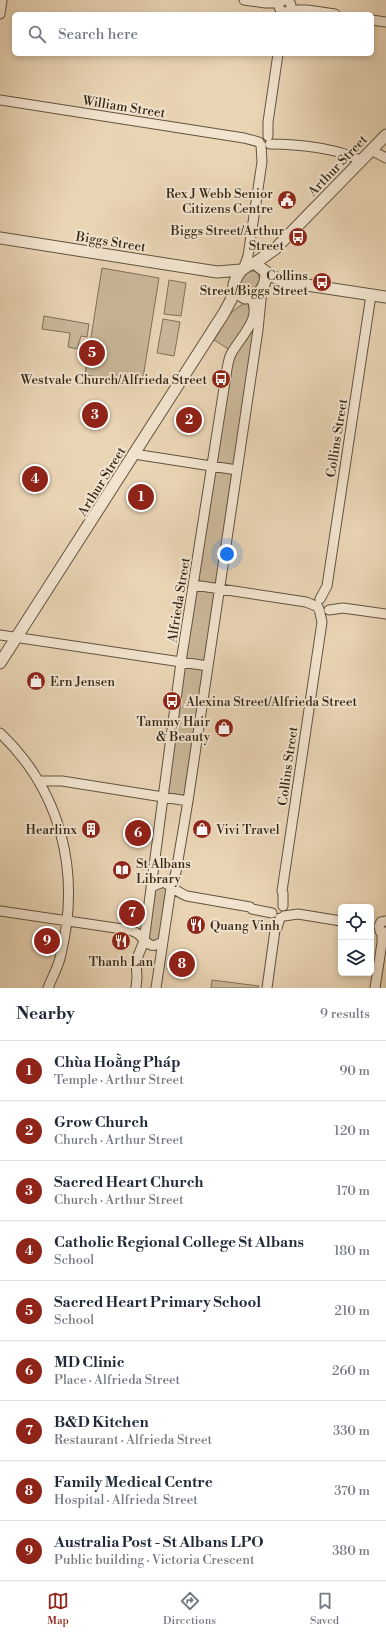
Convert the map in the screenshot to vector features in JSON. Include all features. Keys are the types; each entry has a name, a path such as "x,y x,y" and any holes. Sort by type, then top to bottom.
{"street":[{"path":"0,14 2,0"},
{"path":"244,0 321,12"},
{"path":"374,20 386,22"},
{"path":"249,266 249,246 278,56"},
{"name":"William Street","path":"0,100 341,152 351,155 361,161"},
{"name":"Arthur Street","path":"249,266 275,249 386,135"},
{"path":"371,150 386,158"},
{"name":"Biggs Street","path":"0,238 217,272 229,278 234,285"},
{"name":"Arthur Street","path":"266,273 268,262 275,249"},
{"path":"249,266 287,282"},
{"path":"249,266 236,276 234,285 238,294 247,297 257,294 263,288 274,283 287,282 386,297"},
{"name":"Biggs Street","path":"217,272 249,266"},
{"path":"156,988 171,888 176,872 188,801 266,273"},
{"name":"Arthur Street","path":"0,663 224,313 231,300 234,285"},
{"name":"Collins Street","path":"267,988 275,930 278,928 280,892 282,891 371,295"},
{"name":"Arthur Street","path":"224,313 247,297"},
{"name":"Alfrieda Street","path":"136,988 136,961 144,940 146,914 151,887 162,797 229,359 234,349 246,333 253,317 254,304 247,297"},
{"path":"134,454 237,470"},
{"path":"194,585 386,614"},
{"path":"0,635 208,666"},
{"path":"0,733 20,754 40,782 63,838 68,873 67,920 61,954 48,988"},
{"path":"40,782 62,781 188,801"},
{"path":"151,887 162,882 167,883 178,893 187,896 250,907 252,909 279,911 338,920"},
{"path":"168,911 176,901 187,896"},
{"path":"0,911 129,930 138,934 153,946 163,941"},
{"path":"129,930 137,926 146,914"},
{"path":"375,988 382,943 381,925"}],"shaded area":[{"path":"102,268 159,278 142,384 85,375"},
{"path":"250,271 258,273 260,281 253,290 247,292 241,287 241,282 244,276"},
{"path":"169,280 186,283 181,316 164,314"},
{"path":"244,303 249,303 251,317 230,350 214,340 220,331 222,323 232,312"},
{"path":"258,305 234,465 217,463 232,359"},
{"path":"44,316 89,324 87,337 81,336 77,349 68,347 70,333 42,329"},
{"path":"163,319 180,322 174,356 157,353"},
{"path":"215,471 232,472 216,585 200,581 198,578"},
{"path":"201,589 215,592 205,662 187,659 186,657 196,593"},
{"path":"187,667 203,670 184,797 169,795 166,788 184,669"},
{"path":"157,887 163,887 166,890 159,938 153,941 148,936 154,891"},
{"path":"212,980 259,986 258,988 211,988"}],"place":[{"name":"Rex J Webb Senior Citizens Centre","path":"287,200"},
{"name":"Biggs Street/Arthur Street","path":"298,237"},
{"name":"Collins Street/Biggs Street","path":"322,282"},
{"name":"Sacred Heart Primary School","path":"92,353"},
{"name":"Westvale Church/Alfrieda Street","path":"221,379"},
{"name":"Sacred Heart Church","path":"95,415"},
{"name":"Grow Church","path":"189,420"},
{"name":"Catholic Regional College St Albans","path":"35,479"},
{"name":"Chùa Hoằng Pháp","path":"141,497"},
{"name":"Ern Jensen","path":"36,681"},
{"name":"Alexina Street/Alfrieda Street","path":"172,701"},
{"name":"Tammy Hair & Beauty","path":"224,728"},
{"name":"Hearlinx","path":"91,829"},
{"name":"Vivi Travel","path":"202,829"},
{"name":"MD Clinic","path":"138,833"},
{"name":"St Albans Library","path":"122,870"},
{"name":"B&D Kitchen","path":"132,913"},
{"name":"Quang Vinh","path":"196,925"},
{"name":"Australia Post - St Albans LPO","path":"47,941"},
{"name":"Thanh Lan","path":"121,941"},
{"name":"Family Medical Centre","path":"182,964"}]}
